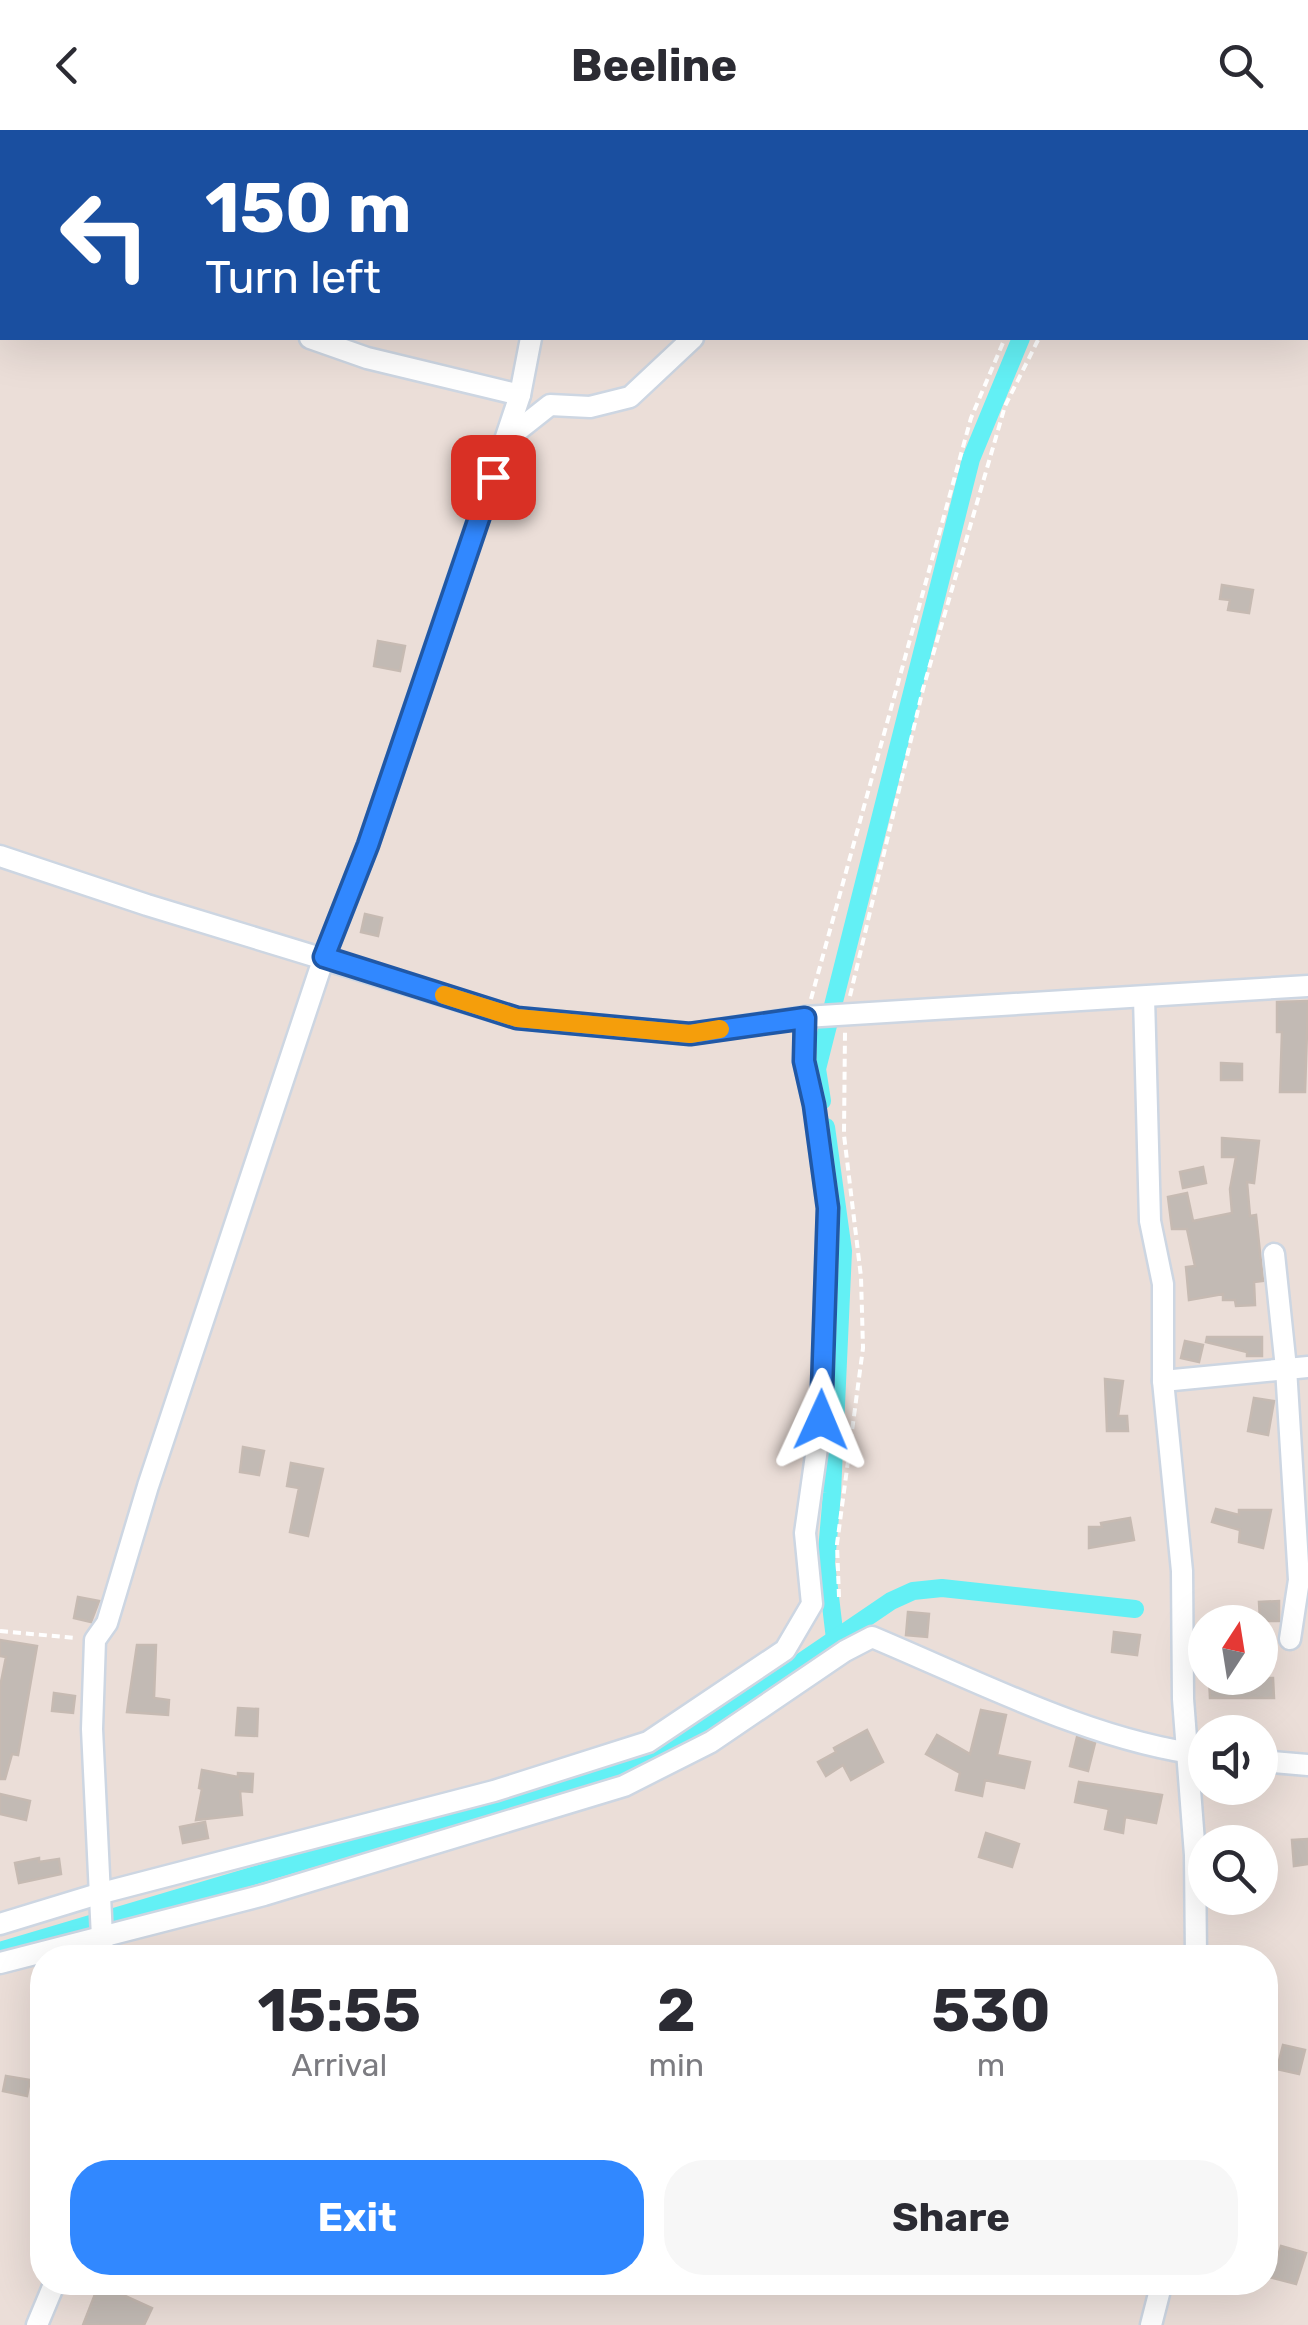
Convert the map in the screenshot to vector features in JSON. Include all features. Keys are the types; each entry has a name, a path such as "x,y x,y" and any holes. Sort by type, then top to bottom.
{"street":[{"path":"316,340 368,358 520,395"},
{"path":"531,340 520,395 505,440 368,845 324,957 148,1486 107,1623 95,1640 92,1766 103,1942 624,1786 710,1742 844,1651 872,1637 1070,1720 1146,1745 1188,1753"},
{"path":"505,440 550,404 590,407 630,397 691,340"},
{"path":"0,856 517,1018 690,1034 805,1018 1308,986"},
{"path":"1144,997 1150,1221 1163,1284 1164,1381 1192,1715"},
{"path":"0,1924 494,1792 648,1742 785,1650 812,1604 805,1533 821,1420 828,1208 804,1061 805,1018"},
{"path":"1274,1254 1300,1580 1290,1638"},
{"path":"1164,1381 1308,1367"},
{"path":"1278,1763 1308,1765"},
{"path":"1192,1805 1196,1945"},
{"path":"0,1963 30,1957"},
{"path":"37,2325 50,2295"},
{"path":"1151,2325 1159,2295"}],"path":[{"path":"805,1018 971,418 1004,340"},
{"path":"839,1598 837,1544 862,1348 861,1277 844,1135 844,1017 923,689 1005,406 1038,340"},
{"path":"0,1631 95,1640"}],"building":[{"path":"1222,585 1253,590 1249,613 1228,610 1230,600 1220,599"},
{"path":"378,641 405,646 400,671 374,666"},
{"path":"365,914 382,918 378,936 361,932"},
{"path":"1308,1001 1305,1092 1280,1092 1282,1032 1277,1032 1277,1002"},
{"path":"1221,1063 1242,1064 1242,1080 1221,1080"},
{"path":"1222,1138 1259,1141 1254,1183 1247,1182 1250,1216 1256,1215 1263,1281 1254,1282 1255,1305 1236,1306 1235,1300 1223,1300 1223,1294 1189,1300 1186,1267 1195,1266 1187,1229 1172,1229 1168,1197 1187,1193 1193,1221 1232,1213 1230,1189 1236,1157 1222,1157"},
{"path":"1203,1167 1206,1183 1183,1188 1180,1172"},
{"path":"1207,1337 1262,1337 1262,1356 1247,1356 1247,1352 1206,1342"},
{"path":"1185,1341 1203,1345 1199,1362 1181,1358"},
{"path":"1105,1379 1123,1381 1118,1416 1127,1416 1128,1431 1107,1431"},
{"path":"1254,1398 1274,1401 1268,1435 1248,1431"},
{"path":"243,1447 264,1451 259,1475 240,1472"},
{"path":"291,1463 323,1469 308,1536 290,1532 299,1488 287,1486"},
{"path":"1216,1509 1239,1515 1239,1510 1271,1510 1263,1548 1239,1542 1240,1530 1212,1522"},
{"path":"1130,1518 1134,1540 1089,1548 1089,1527"},
{"path":"78,1597 99,1601 91,1622 74,1618"},
{"path":"1279,1601 1279,1621 1278,1605 1259,1602"},
{"path":"908,1612 929,1614 927,1637 906,1635"},
{"path":"1114,1632 1140,1635 1137,1655 1112,1652"},
{"path":"0,1640 37,1646 18,1755 12,1754 5,1779 0,1779 0,1687 6,1657 0,1656"},
{"path":"137,1645 156,1645 154,1698 169,1700 168,1715 127,1712"},
{"path":"54,1693 75,1696 73,1713 52,1711"},
{"path":"1210,1695 1274,1698 1210,1698"},
{"path":"238,1708 258,1709 257,1736 236,1735"},
{"path":"981,1710 1006,1715 997,1755 1030,1762 1024,1788 985,1780 982,1796 956,1790 960,1773 926,1754 937,1735 970,1754"},
{"path":"867,1730 883,1762 851,1780 843,1765 826,1776 818,1762"},
{"path":"1077,1737 1095,1743 1088,1771 1070,1766"},
{"path":"202,1770 238,1777 238,1773 253,1774 252,1792 240,1791 242,1815 196,1820"},
{"path":"1079,1782 1162,1795 1156,1823 1125,1817 1123,1833 1105,1829 1109,1809 1075,1802"},
{"path":"0,1794 30,1801 26,1820 0,1814"},
{"path":"205,1822 208,1838 183,1843 180,1827"},
{"path":"986,1833 1019,1844 1012,1867 979,1857"},
{"path":"1308,1839 1308,1864 1294,1866 1292,1840"},
{"path":"39,1858 39,1862 59,1859 61,1874 19,1883 15,1863"},
{"path":"1283,2045 1305,2050 1299,2074 1278,2069"},
{"path":"6,2076 30,2080 27,2096 3,2091"},
{"path":"1281,2246 1306,2253 1296,2284 1278,2279"},
{"path":"95,2295 123,2295 152,2308 144,2325 83,2325"}],"waterway":[{"path":"822,1101 817,1069 971,459 1020,340"},
{"path":"826,1127 843,1251 826,1563 835,1639"},
{"path":"0,1951 667,1753 891,1601 913,1591 942,1588 1135,1609"}],"slow traffic":[{"path":"444,995 517,1018 690,1034 720,1029"}],"route":[{"path":"493,477 368,845 324,957 517,1018 690,1034 805,1018 804,1061 828,1208 821,1420"}]}
